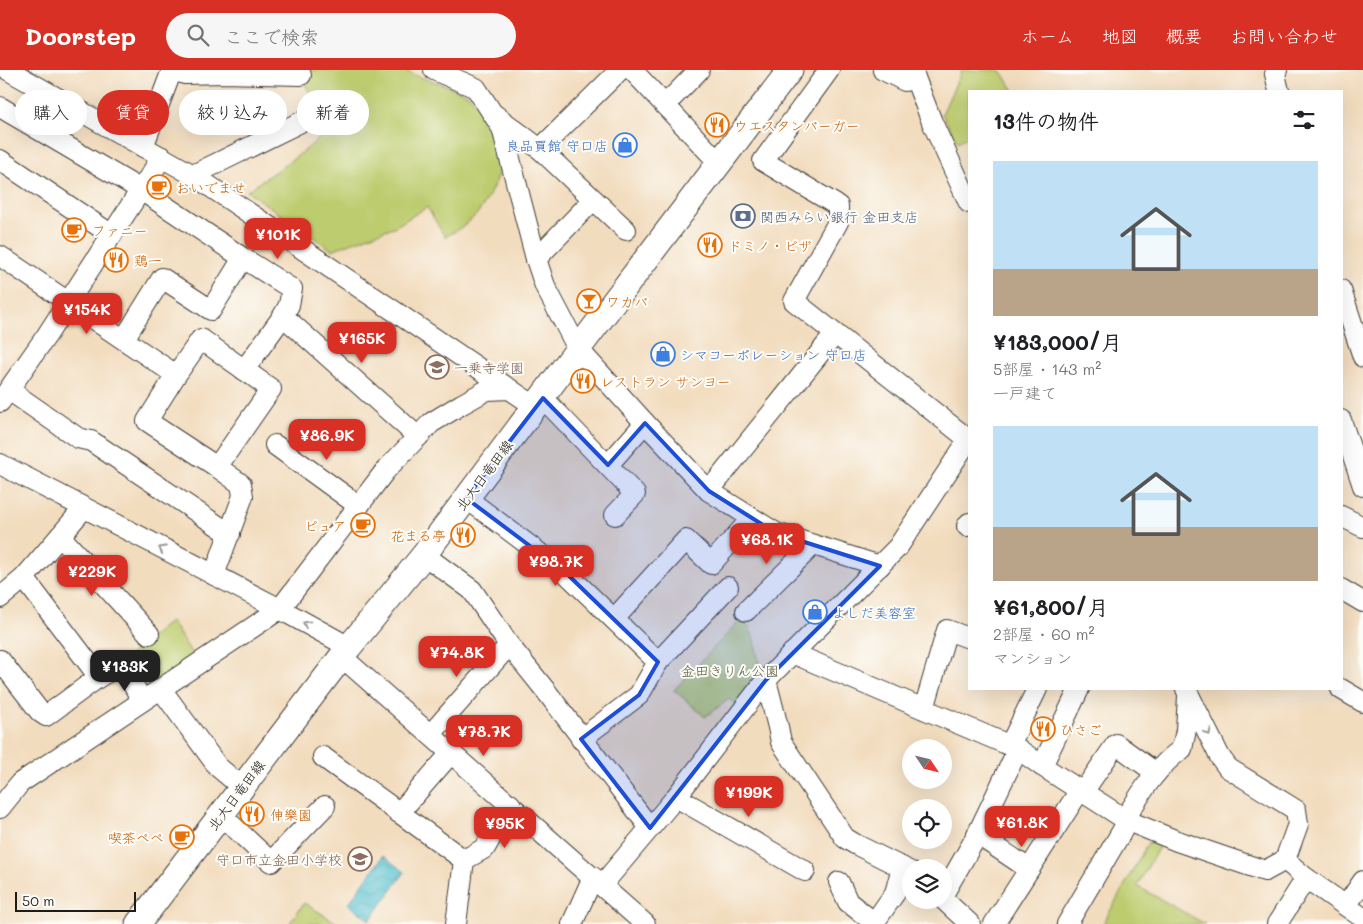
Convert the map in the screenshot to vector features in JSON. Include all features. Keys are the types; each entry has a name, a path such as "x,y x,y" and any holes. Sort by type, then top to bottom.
{"main road":[{"name":"北大日竜田線","path":"138,924 346,652 424,555 790,70"}],"street":[{"path":"8,70 193,175 510,389 539,402 608,465 635,494 615,515"},
{"path":"142,147 172,70 301,75"},
{"path":"434,70 476,88 502,128 536,259 554,304 578,349 709,491 776,533 880,566"},
{"path":"540,149 620,70"},
{"path":"632,70 720,164"},
{"path":"665,105 699,70"},
{"path":"572,924 597,881 650,828 766,680 898,547 968,439 794,301 838,222 838,206 763,161 829,70"},
{"path":"883,70 905,81 913,74 932,122 968,200"},
{"path":"1277,70 1275,74 1279,90"},
{"path":"0,107 141,190 292,289 289,305 283,316 244,370"},
{"path":"492,112 540,149 626,230"},
{"path":"193,175 297,124"},
{"path":"162,158 4,396 78,438 91,441 230,534"},
{"path":"0,160 112,235"},
{"path":"536,259 594,200"},
{"path":"0,256 176,374"},
{"path":"124,339 162,278 211,310 242,258"},
{"path":"1343,296 1363,357"},
{"path":"283,316 418,437"},
{"path":"709,491 835,334"},
{"path":"214,575 243,496 241,484 147,421 176,374 201,339 271,390 217,467"},
{"path":"1,805 20,783 280,609 385,471 431,423 488,390 510,389"},
{"path":"608,465 645,423"},
{"path":"1345,442 1363,486"},
{"path":"275,445 359,506"},
{"path":"0,464 280,609 346,652 431,734 645,924"},
{"path":"466,498 566,573 658,662"},
{"path":"0,598 24,578 84,508"},
{"path":"1343,517 1363,527"},
{"path":"614,619 686,540 711,564 752,518"},
{"path":"60,536 149,634"},
{"path":"746,611 813,544"},
{"path":"424,555 472,590 509,644 650,828"},
{"path":"24,578 99,677"},
{"path":"581,739 639,695 658,662 728,587"},
{"path":"1343,590 1363,602"},
{"path":"924,709 947,630 968,638"},
{"path":"431,734 509,644"},
{"path":"792,653 1014,747 1126,820 1177,841 1265,871 1285,860 1298,824 1296,810 1228,768 1220,757 1187,691"},
{"path":"1,664 40,712 46,716 99,677 122,664 142,701"},
{"path":"766,680 780,742 839,832 855,844 902,868"},
{"path":"161,689 218,767 242,788"},
{"path":"1343,689 1363,702"},
{"path":"952,879 977,834 1037,690"},
{"path":"1042,766 1080,690"},
{"path":"1067,924 1126,820 1156,773 1170,758 1182,749 1186,730 1187,691"},
{"path":"994,924 1081,791 1116,744 1156,773"},
{"path":"399,813 452,752"},
{"path":"323,757 464,860"},
{"path":"676,796 805,871"},
{"path":"464,860 486,848 510,804"},
{"path":"221,815 271,862 325,806"},
{"path":"977,834 1029,869"},
{"path":"456,924 464,860"},
{"path":"1285,860 1306,878 1363,918"},
{"path":"1277,924 1306,878"},
{"path":"839,882 848,902 875,923 902,880"},
{"path":"1346,906 1363,881"},
{"path":"952,907 970,924"}],"highlighted area":[{"path":"543,398 608,465 645,423 709,491 776,533 880,566 766,680 650,828 581,739 639,695 658,662 566,573 466,498"}],"green space":[{"path":"297,70 404,70 459,90 471,97 492,128 498,142 501,158 494,184 481,209 466,224 445,237 427,207 396,226 332,250 247,191 303,152 323,135 369,135 369,90 308,90"},
{"path":"962,70 999,70 1013,90 968,90 968,137 958,142 942,114"},
{"name":"金田きりん公園","path":"744,616 753,636 762,675 736,705 729,699 705,717 674,690"},
{"path":"171,621 196,660 140,692 129,655"},
{"path":"1149,841 1159,847 1137,886 1205,924 1103,924"},
{"path":"304,903 339,924 289,924"}],"water":[{"path":"383,856 405,872 370,920 348,904"}],"place":[{"name":"ウエスタンバーガー","path":"717,125"},
{"name":"良品買館 守口店","path":"625,145"},
{"name":"おいでませ","path":"159,187"},
{"name":"関西みらい銀行 金田支店","path":"743,216"},
{"name":"ファニー","path":"74,230"},
{"name":"ドミノ・ピザ","path":"710,245"},
{"name":"鶏一","path":"116,260"},
{"name":"ワカバ","path":"589,301"},
{"name":"シマコーポレーション 守口店","path":"663,354"},
{"name":"一乗寺学園","path":"437,367"},
{"name":"レストラン サンヨー","path":"583,381"},
{"name":"ピュア","path":"363,525"},
{"name":"花まる亭","path":"463,535"},
{"name":"よしだ美容室","path":"815,612"},
{"name":"ひさご","path":"1043,729"},
{"name":"伸樂園","path":"252,814"},
{"name":"喫茶ペペ","path":"182,837"},
{"name":"守口市立金田小学校","path":"360,859"}]}
